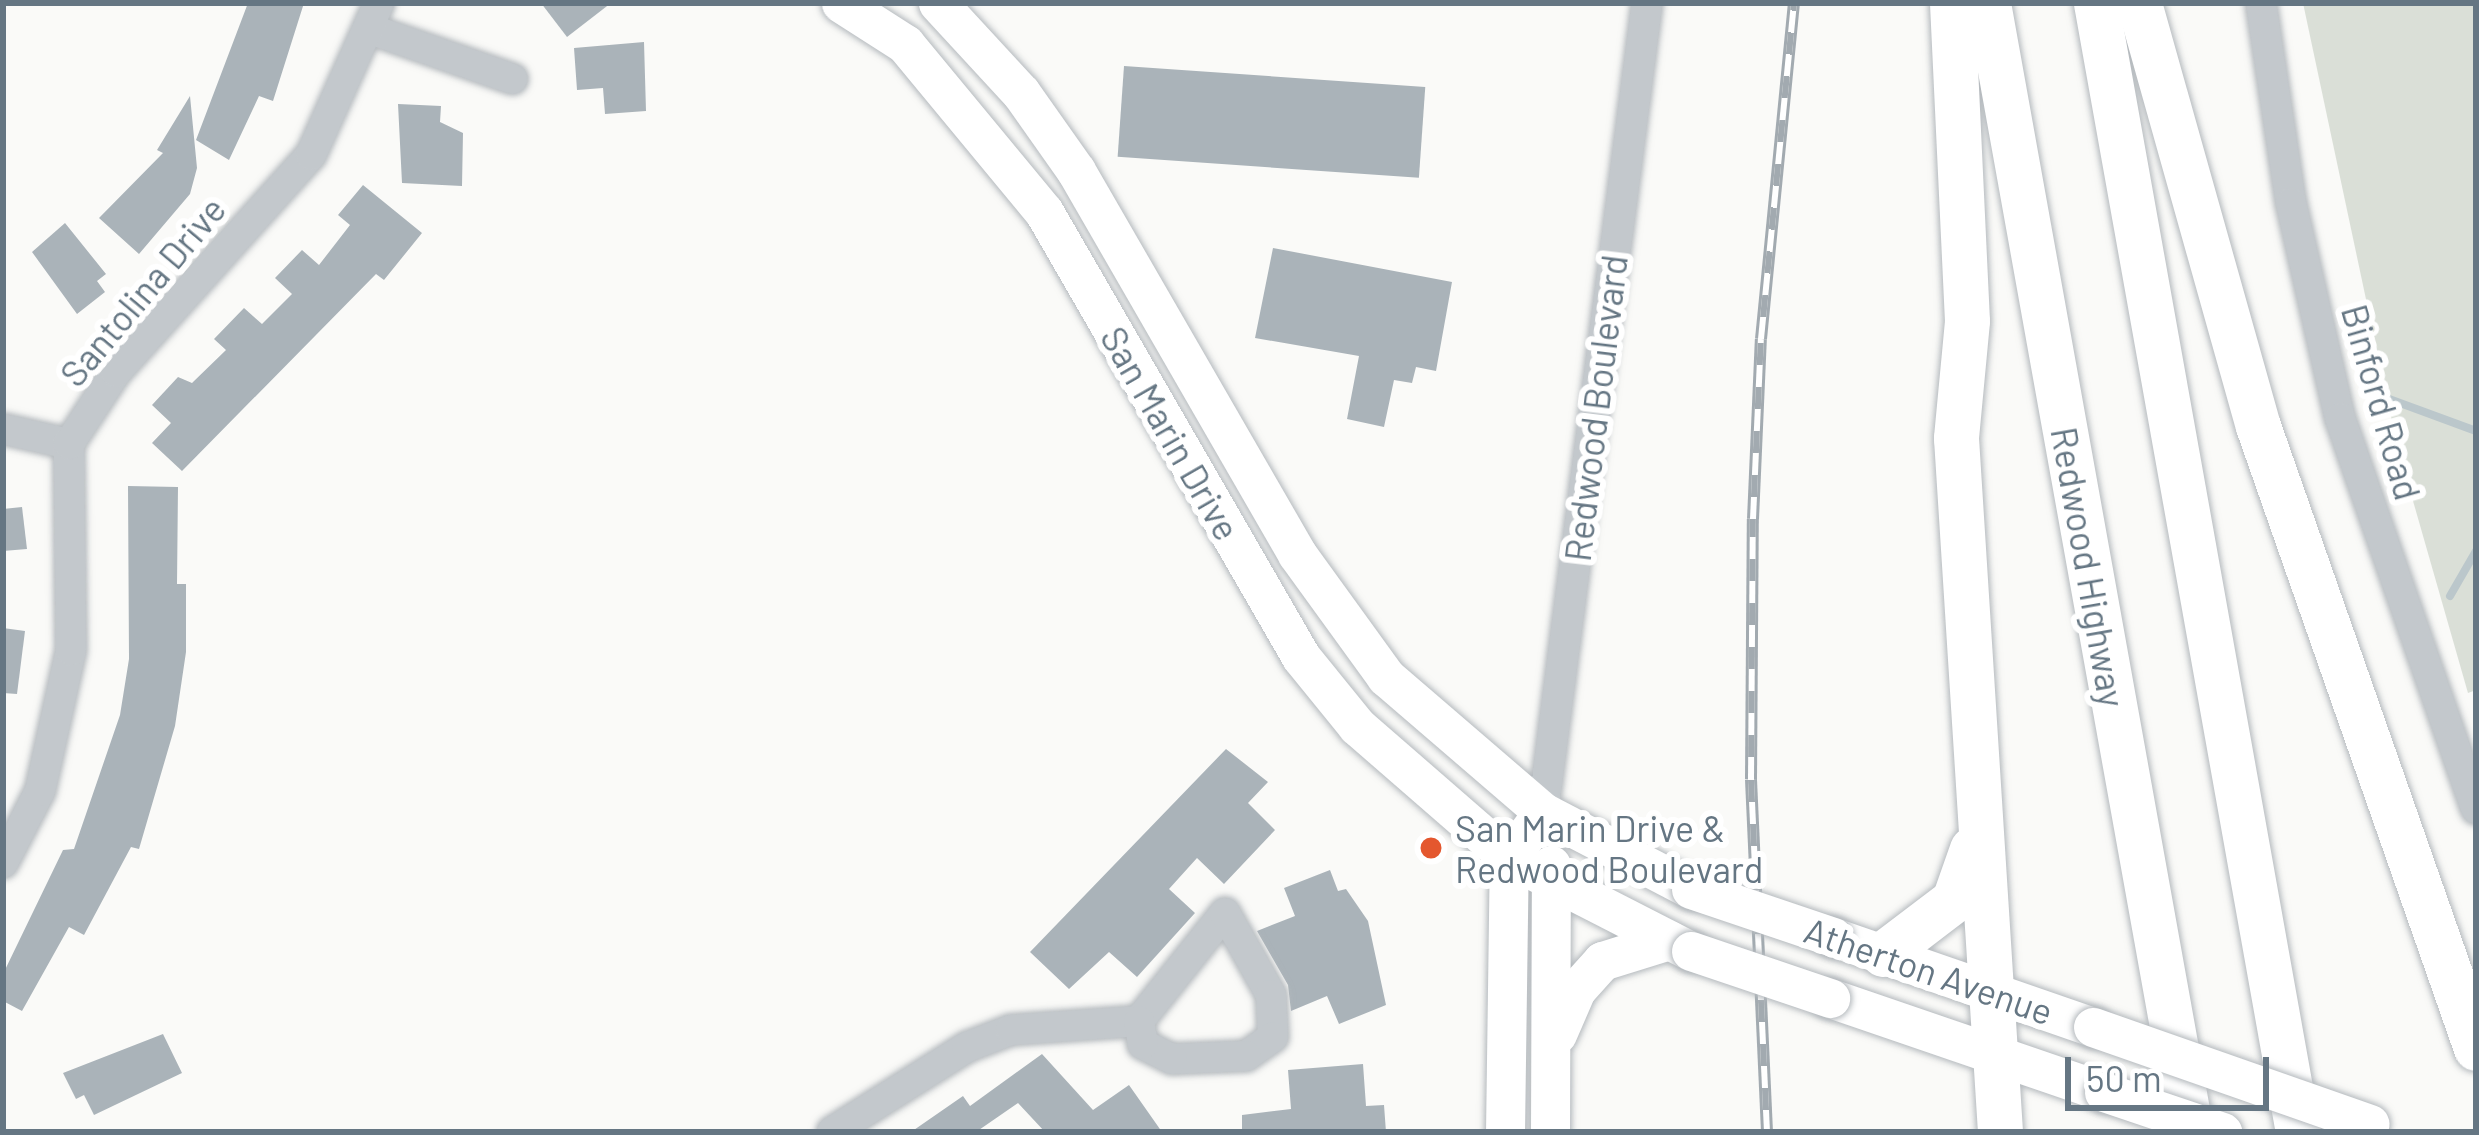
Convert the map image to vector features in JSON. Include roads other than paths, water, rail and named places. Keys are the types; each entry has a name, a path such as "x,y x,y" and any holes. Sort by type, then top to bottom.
{"highway":[{"path":"1952,3 1967,322 1956,438 1991,1052 2000,1132"},
{"name":"Redwood Highway","path":"1988,3 2191,1132"},
{"path":"2096,3 2298,1132"},
{"path":"2139,3 2258,427 2476,1048"},
{"path":"1883,954 1954,900 1977,829"}],"main road":[{"name":"San Marin Drive","path":"841,3 904,44 1044,212 1301,657 1412,781 1509,858"},
{"name":"San Marin Drive","path":"938,3 1022,93 1076,171 1344,627 1440,730 1543,812"},
{"name":"Redwood Boulevard","path":"1509,858 1543,812"},
{"name":"Redwood Boulevard","path":"1543,812 1554,885 1550,1132"},
{"name":"Atherton Avenue","path":"1543,812 1691,889 2381,1128"},
{"name":"Atherton Avenue","path":"1509,858 1680,946 2222,1132"},
{"path":"1505,1132 1509,858"},
{"path":"1548,1053 1576,990 1602,961 1680,946"}],"street":[{"name":"Redwood Boulevard","path":"1543,812 1647,3"},
{"name":"Binford Road","path":"2261,3 2291,203 2340,418 2476,809"},
{"path":"375,16 513,79"},
{"name":"Santolina Drive","path":"3,863 40,791 71,650 69,443 116,372 311,155 375,16"},
{"path":"3,429 69,443"},
{"path":"835,1131 968,1047 1011,1030 1139,1021 1225,913 1271,995 1273,1037 1246,1056 1172,1059 1143,1044 1139,1021"}],"waterway":[{"path":"2381,396 2476,431"},
{"path":"2450,596 2476,551"}],"railway":[{"path":"1767,1132 1751,779 1753,519 1761,339 1794,3"}],"place":[{"name":"San Marin Drive & Redwood Boulevard","path":"1431,848"}]}
